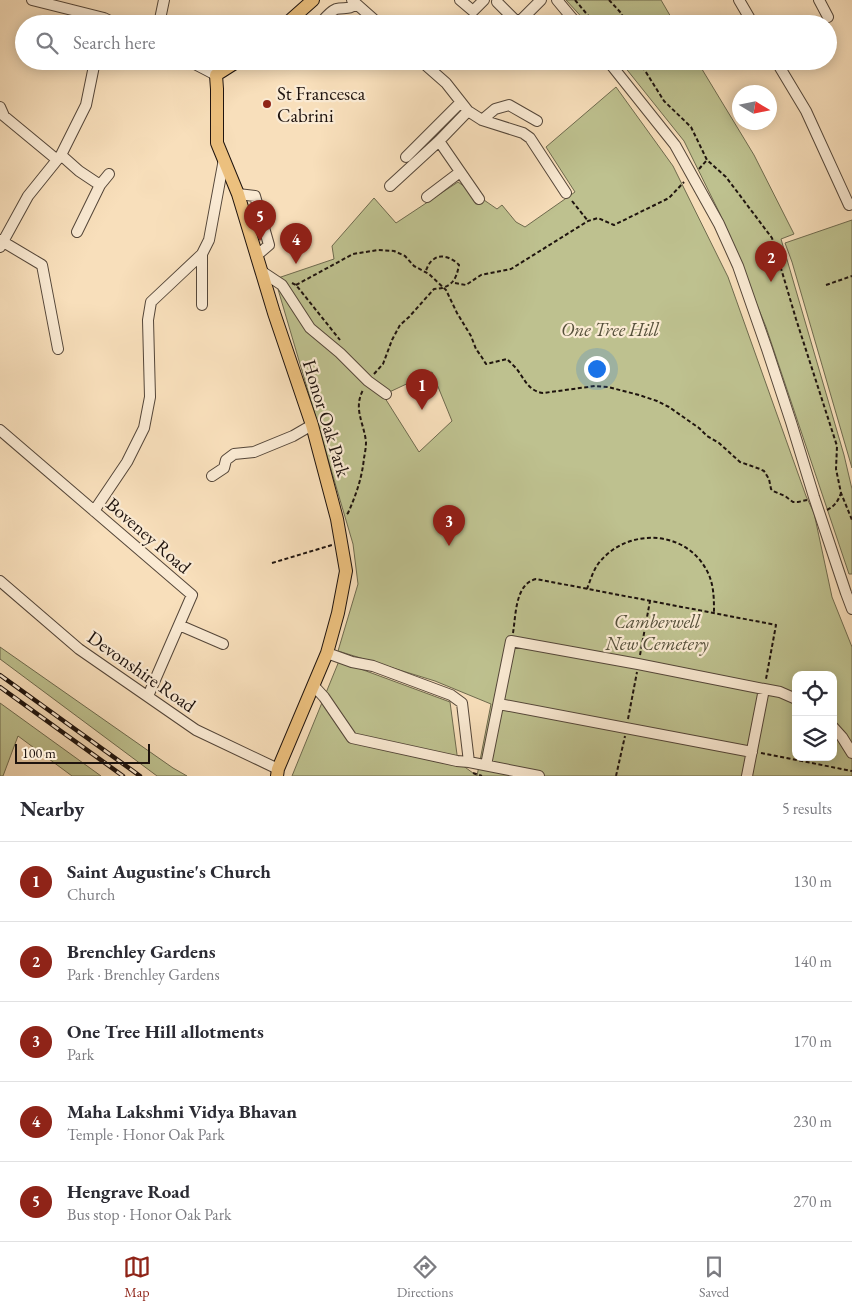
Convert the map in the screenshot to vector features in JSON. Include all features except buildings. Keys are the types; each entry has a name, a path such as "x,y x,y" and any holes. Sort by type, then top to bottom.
{"main road":[{"path":"295,15 311,0"},
{"path":"216,75 224,70"},
{"name":"Honor Oak Park","path":"216,75 217,143 238,194 256,256 312,425 338,519 346,571 338,613 327,652 276,774"}],"street":[{"path":"32,0 75,5 93,15"},
{"path":"161,15 164,0"},
{"path":"460,0 473,11 484,0"},
{"path":"527,15 541,0"},
{"path":"557,0 570,15"},
{"path":"739,0 748,15"},
{"path":"819,0 827,15"},
{"path":"327,15 335,10 353,7 354,2 369,15"},
{"path":"497,2 511,15"},
{"path":"58,349 42,265 1,243 28,196 58,157 86,105 93,70"},
{"path":"206,70 216,75"},
{"path":"431,70 446,83 468,111 482,120 523,133 530,138 566,193"},
{"path":"615,70 675,145 719,224 738,266 764,339 819,513 849,592 852,609"},
{"path":"781,70 806,111 851,204"},
{"path":"406,157 461,102"},
{"path":"482,120 495,109 509,105 537,121"},
{"path":"0,107 4,116 58,157 100,185"},
{"path":"390,186 439,142 468,111"},
{"path":"439,142 479,199"},
{"path":"94,511 127,462 144,428 150,398 148,320 151,302 202,254 209,240 224,159"},
{"path":"427,197 460,172"},
{"path":"77,232 100,185 109,174"},
{"path":"202,254 202,305"},
{"path":"261,271 282,285 310,328 340,353 368,381 386,394"},
{"path":"212,476 224,468 226,460 234,454 254,452 293,436 312,425"},
{"name":"Boveney Road","path":"0,430 192,595 148,696"},
{"name":"Devonshire Road","path":"0,581 79,649 196,730 276,774"},
{"path":"179,625 223,644"},
{"path":"486,765 511,641 780,692 792,697"},
{"path":"327,652 352,662 373,666 451,695 462,703 469,762"},
{"path":"313,685 352,738 457,761 539,776"},
{"path":"747,776 764,689"},
{"path":"499,704 752,752"},
{"path":"837,731 852,753"}],"path":[{"path":"575,0 587,15"},
{"path":"609,0 622,15"},
{"path":"645,70 664,101 691,127 707,160 726,177 772,238 836,446 836,469 841,493 852,520"},
{"path":"455,283 466,285 481,275 511,269 588,221 598,218 614,225 669,198 685,181"},
{"path":"566,193 588,221"},
{"path":"340,353 343,343 296,285 353,254 378,250 394,250 405,256 414,266 444,288 486,364 507,359 516,368 529,387 537,392 543,393 608,386 657,401 669,406 699,428 740,462 764,472 769,479 770,489 773,491 793,502 802,502 814,498"},
{"path":"370,379 383,364 400,325 410,317 434,289 444,288 452,283 456,277 459,265 458,262 442,256 434,258 425,273"},
{"path":"826,285 852,276"},
{"path":"348,514 363,474 366,443 358,409 359,397 364,387"},
{"path":"819,513 833,507 841,493"},
{"path":"587,589 596,566 614,549 637,538 661,538 684,546 702,564 713,588 714,613"},
{"path":"272,563 341,542"},
{"path":"511,641 518,600 525,585 530,580 536,579 776,625 764,689"},
{"path":"616,776 650,601"},
{"path":"752,752 852,771"}],"green space":[{"path":"566,0 661,0 670,15 580,15"},
{"path":"627,70 702,70 732,119 732,130 739,130 754,155 794,234 781,239 844,455 852,489 852,574 849,574 766,327 720,214 684,141"},
{"path":"616,87 673,166 728,277 806,496 814,513 832,597 852,647 852,776 477,776 491,704 435,681 338,651 358,584 353,544 275,279 334,259 332,246 374,198 396,223 458,182 497,209 502,205 516,222 525,227 575,192 546,147","holes":["432,372 452,421 419,452 383,395"]},
{"path":"852,220 852,468 785,243"},
{"path":"0,647 187,776 157,776 0,659"},
{"path":"339,661 450,702 458,762 477,776 292,776"},
{"path":"0,703 101,776 72,776 18,736 3,776 0,776"}],"railway":[{"path":"0,675 140,776"},
{"path":"0,687 123,776"}],"place":[{"name":"St Francesca Cabrini","path":"267,104"},
{"name":"Hengrave Road","path":"260,241"},
{"name":"Maha Lakshmi Vidya Bhavan","path":"296,264"},
{"name":"Brenchley Gardens","path":"771,282"},
{"name":"Saint Augustine's Church","path":"422,410"},
{"name":"One Tree Hill allotments","path":"449,546"}],"park label":[{"name":"One Tree Hill","path":"610,329"},
{"name":"Camberwell New Cemetery","path":"657,632"}]}
